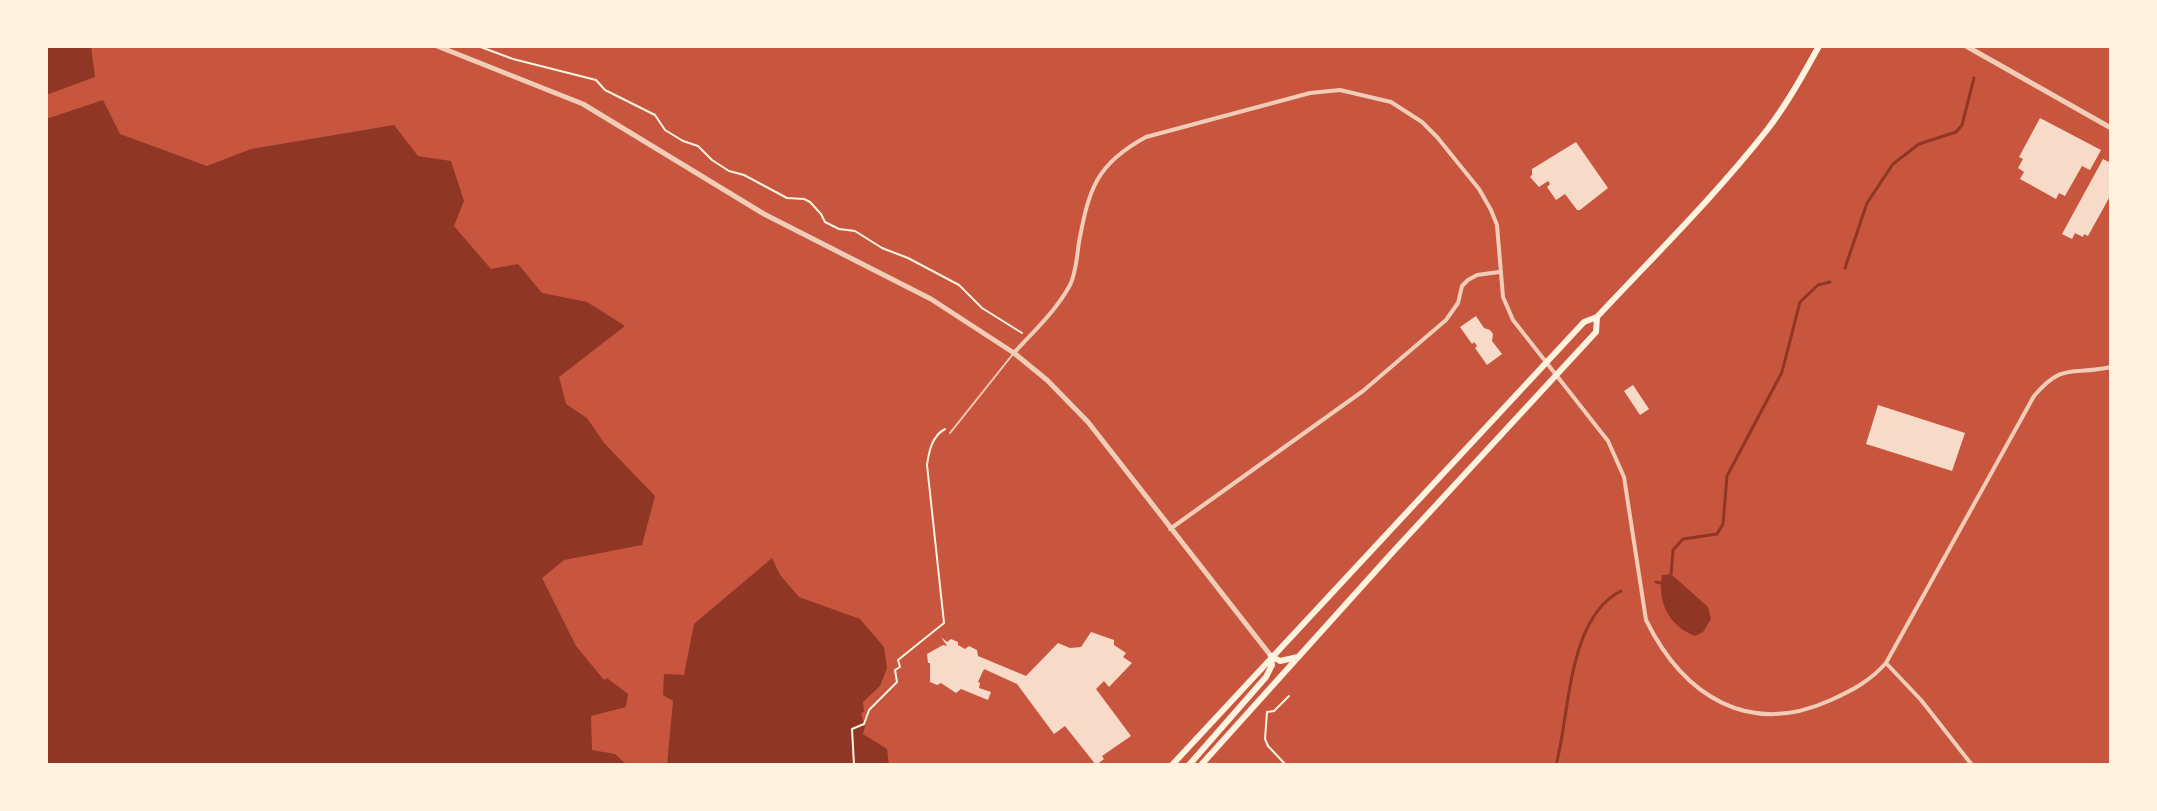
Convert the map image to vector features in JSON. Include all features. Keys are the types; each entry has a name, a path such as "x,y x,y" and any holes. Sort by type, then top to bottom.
{"main road":[{"path":"1172,765 1584,322 1597,317 1767,130 1819,46"},
{"path":"1201,765 1596,332 1597,317"},
{"path":"1271,656 1280,661 1289,661 1301,655"},
{"path":"1189,765 1266,677 1272,665 1271,656"}],"street":[{"path":"437,46 583,104 764,214 931,299 1014,353 1047,380 1088,422 1271,656"},
{"path":"1966,46 2111,128"},
{"path":"1014,353 1057,305 1071,283 1093,187 1102,170 1117,155 1146,137 1310,93 1340,90 1391,102 1422,122 1479,189 1491,210 1499,235 1503,297 1513,320 1608,441 1624,477 1646,620 1671,664 1712,699 1762,714 1814,708 1859,687 1886,663 2034,396 2061,371 2111,367"},
{"path":"1170,529 1363,391 1446,320 1468,280 1477,275 1499,272"},
{"path":"1886,663 1921,700 1972,765"}],"lane":[{"path":"950,433 1014,353"}],"path":[{"path":"478,46 513,59 596,80 605,90 655,115 665,130 698,146 729,171 744,175 787,198 804,199 821,214 825,222 839,229 855,231 882,248 959,285 982,308 1028,337"},
{"path":"854,765 852,729 864,724 869,710 897,682 895,670 900,667 898,660 944,623 927,465 929,448 939,432 955,424"},
{"path":"1286,765 1265,739 1267,712 1274,711 1289,696"}],"shaded area":[{"path":"46,46 91,46 95,77 46,95"},
{"path":"103,100 120,134 207,166 251,149 394,125 418,156 451,161 464,201 454,226 491,269 518,264 542,293 587,302 625,326 559,377 566,404 587,418 604,443 655,496 642,545 564,560 542,578 576,646 604,680 607,678 628,694 626,707 591,716 592,750 615,754 627,765 46,765 46,119"},
{"path":"772,558 780,575 799,597 860,619 884,647 887,668 880,686 863,702 864,711 861,714 865,726 863,734 887,749 889,765 667,765 673,701 663,695 664,674 684,675 694,624"},
{"path":"1671,574 1708,607 1711,619 1703,632 1695,636 1678,626 1663,604 1662,575"}],"building":[{"path":"2040,118 2101,150 2090,170 2082,166 2065,196 2059,193 2056,199 2020,179 2024,172 2018,168 2023,159 2019,157"},
{"path":"1576,142 1608,188 1580,210 1565,194 1556,200 1547,187 1550,184 1548,181 1539,187 1530,177 1532,169"},
{"path":"2103,159 2111,163 2111,199 2088,236 2075,233 2072,239 2062,234"},
{"path":"1476,316 1484,328 1493,334 1492,341 1502,354 1487,365 1475,348 1477,346 1460,327"},
{"path":"1633,385 1649,409 1640,415 1624,391"},
{"path":"1878,405 1965,433 1952,471 1866,444"},
{"path":"1091,632 1114,640 1114,645 1126,653 1123,657 1132,663 1109,687 1104,681 1096,689 1131,736 1102,756 1104,759 1096,765 1065,726 1054,734 1017,684 984,669 978,682 979,688 991,692 988,700 961,689 956,693 941,683 930,682 927,654 943,645 947,646 941,637 947,642 951,639 958,642 965,649 969,646 977,650 978,656 1026,676 1058,643 1070,648 1081,647"}],"waterway":[{"path":"1845,268 1867,203 1893,164 1919,144 1956,132 1962,125 1974,78"},
{"path":"1671,574 1673,550 1683,539 1717,534 1723,524 1727,476 1782,372 1800,302 1818,285 1830,282"},
{"path":"1656,582 1661,583"},
{"path":"1556,765 1580,645 1603,604 1621,591"}]}
